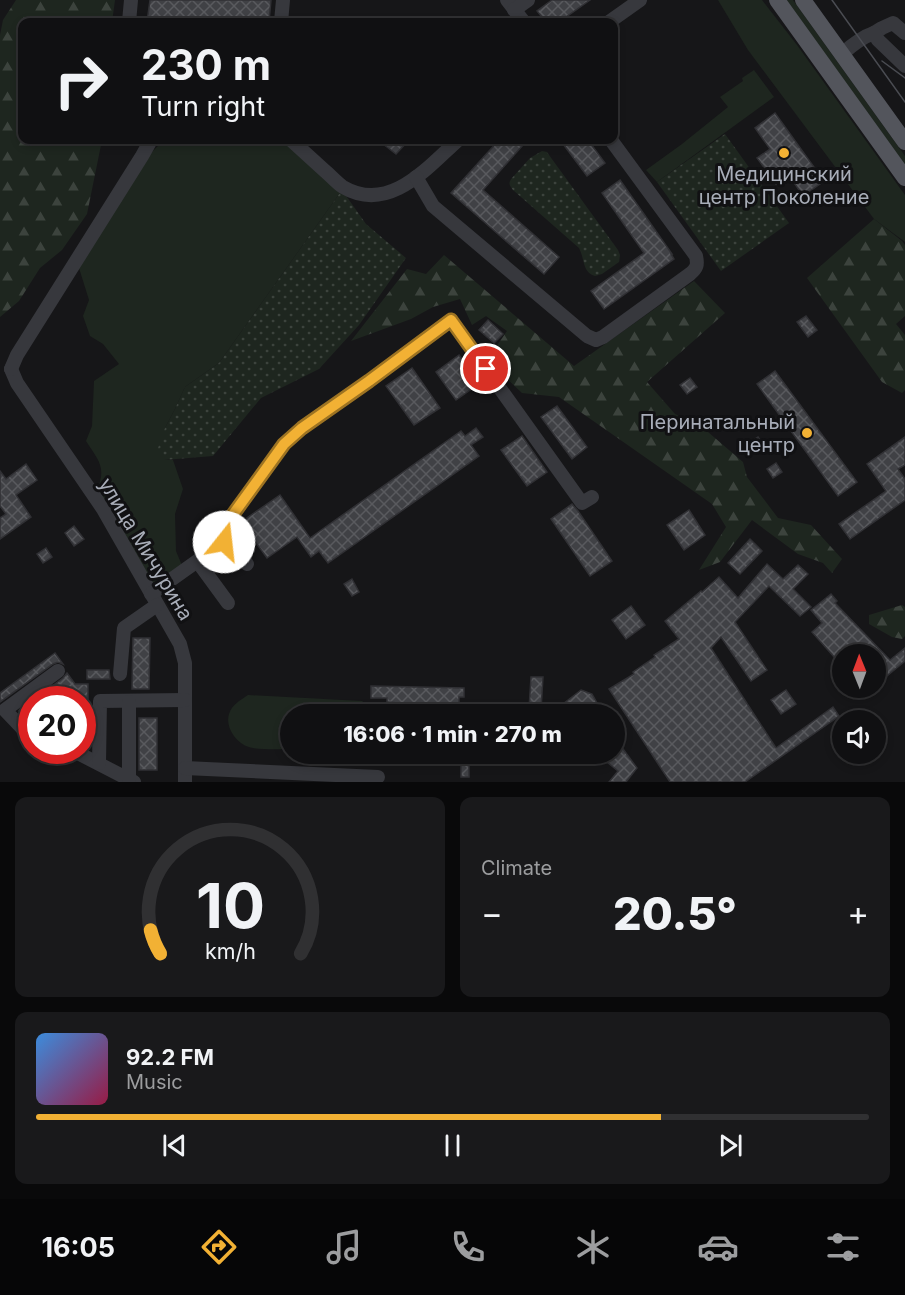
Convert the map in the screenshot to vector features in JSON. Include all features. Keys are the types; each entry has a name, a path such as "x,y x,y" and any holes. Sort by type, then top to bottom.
{"main road":[{"path":"777,0 905,178"},
{"path":"803,0 905,142"}],"street":[{"path":"129,18 131,0"},
{"path":"281,18 283,0"},
{"path":"521,18 511,5 528,0"},
{"path":"615,18 640,0"},
{"path":"842,54 853,44 893,22 905,33"},
{"path":"874,33 878,40 905,66"},
{"path":"6,373 149,144"},
{"path":"295,144 341,186 359,194 376,195 391,192 416,177 453,144"},
{"path":"416,177 433,206 587,336 596,340 690,274 697,264 696,256 614,144"},
{"path":"224,542 221,531 284,444 302,428 451,320 582,503 592,497"},
{"name":"улица Мичурина","path":"6,373 17,383 103,509 180,644 185,663 185,775"},
{"path":"120,674 124,628 224,542"},
{"path":"224,542 232,544 248,564"},
{"path":"198,562 228,603"},
{"path":"38,686 58,671"},
{"path":"18,700 5,710 18,724"},
{"path":"99,763 100,701 185,700"},
{"path":"129,702 131,781"},
{"path":"96,762 131,781"},
{"path":"185,775 378,777"}],"green space":[{"path":"16,0 115,0 113,18 18,18 18,144 101,144 87,214 62,250 40,268 19,301 0,317 0,35 3,20"},
{"path":"718,0 762,0 797,45 905,195 905,242 874,219 748,50"},
{"path":"786,0 793,0 905,156 905,165"},
{"path":"754,70 774,97 657,182 646,170 728,107 720,97"},
{"path":"725,134 789,223 721,271 657,182"},
{"path":"160,144 297,144 342,190 219,363 185,387 165,428 164,460 173,460 183,489 175,514 176,551 183,568 165,580 151,583 97,490 101,475 100,464 86,441 92,426 94,381 119,364 103,344 90,336 83,316 89,300 79,268 148,156"},
{"path":"542,151 547,152 618,250 619,262 602,274 595,276 591,274 584,265 579,248 510,185 512,178 530,158"},
{"path":"342,190 366,224 406,258 359,325 319,369 261,398 213,456 164,460 156,454 165,428 185,387 219,363"},
{"path":"874,219 905,245 905,316 896,324 905,335 905,390 902,393 882,382 807,278"},
{"path":"444,255 574,366 694,281 725,313 647,382 675,414 701,426 743,462 747,477 778,518 811,525 842,559 832,573 823,563 798,554 752,520 720,562 699,570 726,527 712,504 559,397 522,393 487,360 507,331 486,316 472,325 460,299 433,307 411,319 351,341 407,269 426,274"},
{"path":"902,605 905,607 905,636 902,639 892,637 869,624 869,615"},
{"path":"248,695 362,701 366,704 280,704 280,749 269,749 244,745 236,738 230,729 228,719 232,708"}],"building":[{"path":"150,0 271,0 269,18 148,18"},
{"path":"552,0 590,0 565,18 543,18 537,11"},
{"name":"Медицинский центр Поколение","path":"775,113 824,181 803,196 789,175 776,184 757,158 770,149 755,128"},
{"path":"383,144 405,144 396,154"},
{"path":"495,144 519,144 522,146 483,190 559,257 544,274 451,193"},
{"path":"563,144 591,144 605,163 587,176"},
{"path":"620,180 674,259 604,309 591,291 644,253 602,193"},
{"path":"806,316 817,330 808,337 797,322"},
{"path":"488,320 503,334 494,343 479,330"},
{"path":"459,355 480,383 456,400 436,372"},
{"path":"412,368 440,408 414,425 386,386"},
{"name":"Перинатальный центр","path":"775,371 857,482 838,496 757,384"},
{"path":"690,378 697,387 687,394 680,385"},
{"path":"557,406 587,447 572,459 541,417"},
{"path":"476,428 483,437 471,445 479,456 328,563 319,551 311,557 297,537 267,558 241,522 280,495 310,538 461,431 465,436"},
{"path":"522,436 547,472 527,486 501,450"},
{"path":"758,437 764,446 754,452 749,443"},
{"path":"905,437 905,465 898,469 905,479 905,500 850,539 839,524 886,491 867,464"},
{"path":"776,463 782,472 773,478 767,469"},
{"path":"26,464 37,480 16,495 31,517 0,539 0,518 6,514 0,506 0,471 6,479"},
{"path":"572,504 612,561 590,576 551,519"},
{"path":"689,510 705,535 684,550 667,525"},
{"path":"74,526 84,539 74,546 65,533"},
{"path":"750,539 762,551 740,574 728,563"},
{"path":"46,548 52,557 43,563 37,554"},
{"path":"767,564 783,579 798,565 808,574 793,589 811,607 800,616 769,586 735,622 767,670 751,681 721,637 711,648 776,748 833,707 835,710 832,710 832,721 745,782 670,782 625,713 625,704 619,704 609,689 634,674 633,672 655,657 654,655 679,639 665,621 719,577 738,598"},
{"path":"352,579 359,592 352,596 344,584"},
{"path":"831,594 837,601 835,603 875,644 832,644 832,655 812,632 822,623 811,610"},
{"path":"631,606 645,625 626,639 612,620"},
{"path":"133,638 150,638 149,689 132,689"},
{"path":"905,648 905,661 886,677 886,656 890,660"},
{"path":"55,653 63,664 58,662 53,664 22,686 18,686 18,689 0,702 0,693"},
{"path":"87,670 109,670 110,679 87,679"},
{"path":"67,673 75,684 88,684 88,686 52,686"},
{"path":"531,677 543,677 541,704 529,704"},
{"path":"371,686 464,688 464,697 459,697 459,704 410,704 387,702 387,698 371,698"},
{"path":"581,690 592,694 597,703 596,704 563,704"},
{"path":"786,690 796,704 781,714 771,700"},
{"path":"139,718 157,718 157,770 139,770"},
{"path":"625,752 637,768 626,782 609,782 618,771 609,764 625,764"},
{"path":"461,764 469,764 469,777 461,777"}],"tram line":[{"path":"832,0 905,102"},
{"path":"882,61 905,78"}],"place":[{"name":"Медицинский центр Поколение","path":"784,153"},
{"name":"Перинатальный центр","path":"807,433"}],"route":[{"path":"224,542 221,531 284,444 302,428 451,320 486,369"}]}
